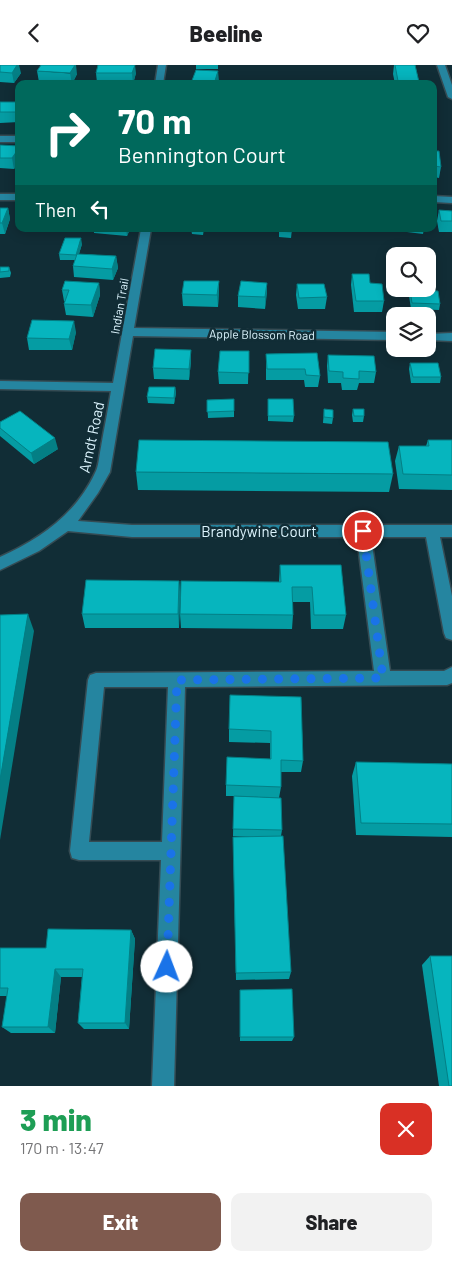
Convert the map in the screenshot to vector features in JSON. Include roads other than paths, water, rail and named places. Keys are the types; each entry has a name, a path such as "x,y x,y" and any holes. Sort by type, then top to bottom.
{"street":[{"path":"160,80 162,65"},
{"path":"442,65 452,97"},
{"path":"0,139 15,139"},
{"path":"0,197 15,197"},
{"path":"437,199 452,200"},
{"name":"Indian Trail","path":"117,387 129,332 146,232"},
{"name":"Apple Blossom Road","path":"129,332 386,336"},
{"path":"436,337 452,337"},
{"path":"0,385 117,387"},
{"name":"Arndt Road","path":"0,564 33,549 66,525 90,496 103,472 117,387"},
{"name":"Brandywine Court","path":"66,525 132,531 452,531"},
{"path":"363,531 383,678"},
{"path":"432,531 450,615 452,633"},
{"path":"171,851 79,851 96,680 447,678 452,674"},
{"path":"163,1086 177,680"}]}
